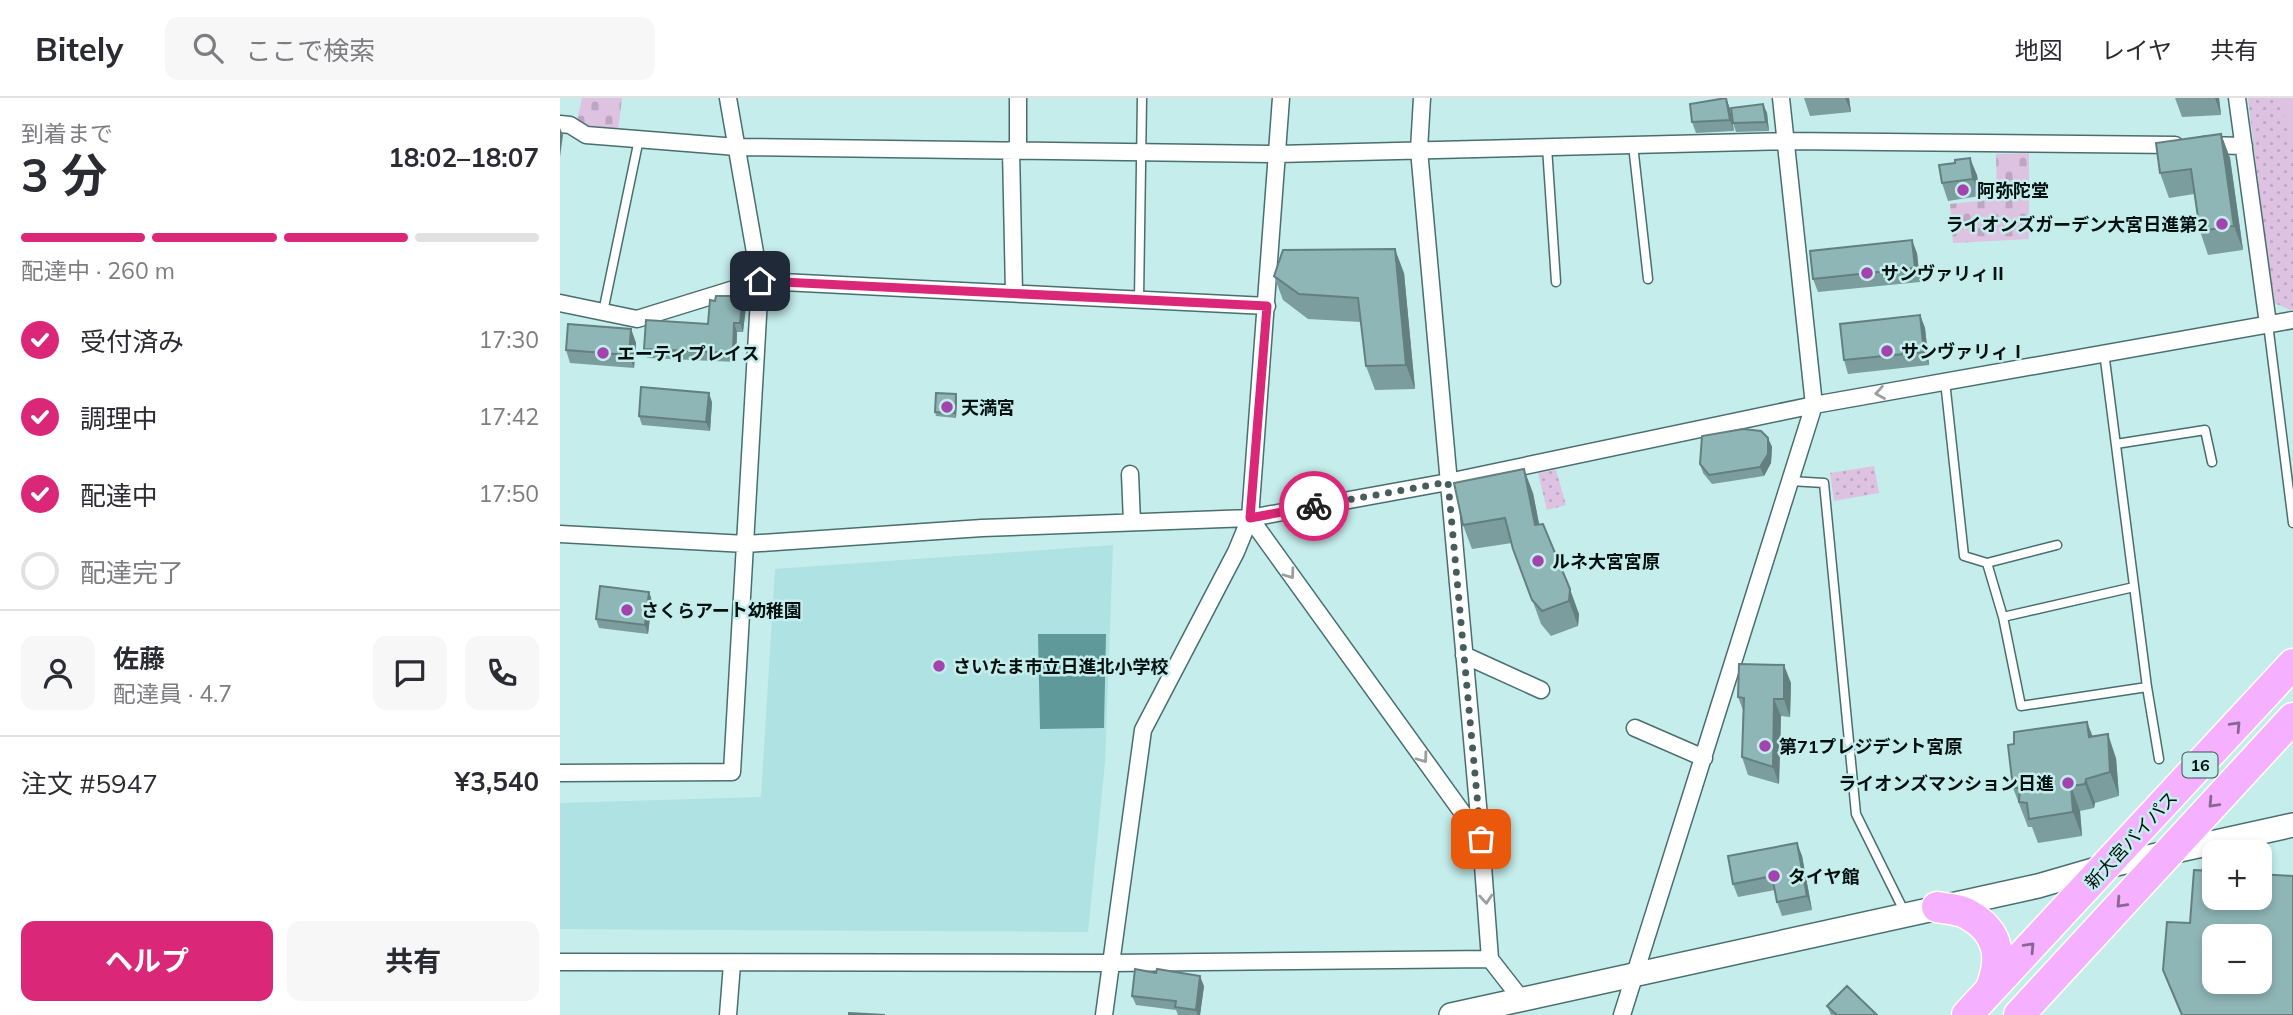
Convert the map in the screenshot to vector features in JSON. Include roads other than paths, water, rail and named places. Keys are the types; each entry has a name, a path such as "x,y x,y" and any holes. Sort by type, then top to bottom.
{"highway":[{"name":"新大宮バイパス","path":"1967,1015 2293,664"},
{"name":"新大宮バイパス","path":"2019,1015 2293,718"},
{"path":"1937,907 1968,914 1994,939 1998,965 1990,990"}],"street":[{"path":"560,773 732,772 760,281 728,98"},
{"path":"1014,293 1018,98"},
{"path":"1104,1015 1143,730 1236,552 1250,518 1282,98"},
{"path":"1422,98 1419,150 1490,959 1522,1000"},
{"path":"1622,1015 1814,405 1781,98"},
{"path":"2238,98 2268,324"},
{"path":"560,124 570,125 586,135 737,147 1278,154 1786,141 2244,146"},
{"path":"560,303 637,319 760,281 1267,306"},
{"path":"560,534 746,544 982,528 1250,518 1448,482 1814,405 2293,320"},
{"path":"1130,474 1132,523"},
{"path":"1250,518 1481,839"},
{"path":"1464,655 1541,690"},
{"path":"1635,728 1704,758"},
{"path":"1451,1015 2039,886 2107,866 2293,825"},
{"path":"560,962 1111,963 1490,959"},
{"path":"728,1015 732,964"}],"lane":[{"path":"1139,299 1142,98"},
{"path":"603,312 639,139"},
{"path":"1633,145 1648,279"},
{"path":"1546,147 1556,282"},
{"path":"2268,324 2293,523"},
{"path":"2104,352 2147,687 2159,759"},
{"path":"1945,381 1964,556 1987,563 2057,545"},
{"path":"2116,444 2205,430 2212,462"},
{"path":"1790,481 1824,482 1856,814 1906,915"},
{"path":"1987,563 2003,617 2021,706 2147,687"},
{"path":"2003,617 2134,587"}],"place":[{"name":"阿弥陀堂","path":"1963,190"},
{"name":"ライオンズガーデン大宮日進第2","path":"2222,224"},
{"name":"サンヴァリィⅡ","path":"1867,273"},
{"name":"サンヴァリィⅠ","path":"1887,351"},
{"name":"エーティプレイス","path":"603,353"},
{"name":"天満宮","path":"947,407"},
{"name":"ルネ大宮宮原","path":"1538,561"},
{"name":"さくらアート幼稚園","path":"627,610"},
{"name":"さいたま市立日進北小学校","path":"939,666"},
{"name":"第71プレジデント宮原","path":"1765,746"},
{"name":"ライオンズマンション日進","path":"2068,783"},
{"name":"タイヤ館","path":"1774,876"}]}
